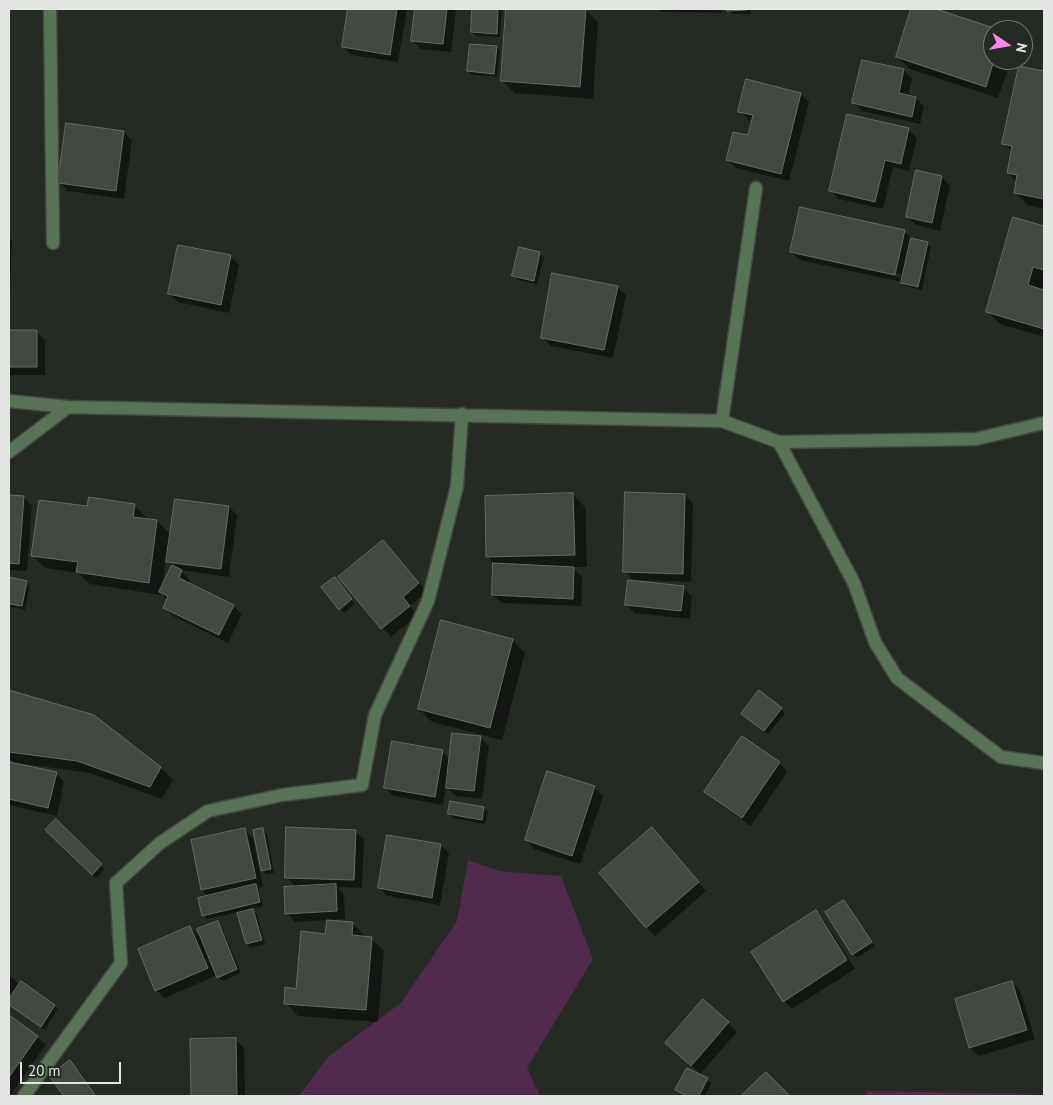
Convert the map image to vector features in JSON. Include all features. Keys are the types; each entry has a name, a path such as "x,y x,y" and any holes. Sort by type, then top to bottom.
{"street":[{"path":"50,9 53,243"},
{"path":"722,421 756,188"},
{"path":"9,401 68,407 722,421 779,442 976,439 1044,423"},
{"path":"9,452 68,407"},
{"path":"24,1096 121,963 116,883 160,843 208,811 282,795 362,785 375,715 428,602 457,486 462,414"},
{"path":"779,442 854,583 875,642 897,678 1001,757 1044,763"}],"shaded area":[{"path":"468,860 499,871 561,876 593,959 527,1068 540,1096 299,1096 328,1057 401,1003 457,921"},
{"path":"869,1091 1026,1094 1044,1096 864,1096"}],"building":[{"path":"348,9 397,9 390,55 342,47"},
{"path":"415,9 447,9 443,44 411,41"},
{"path":"472,9 498,9 497,34 471,32"},
{"path":"506,9 586,9 580,87 501,81"},
{"path":"726,9 747,9 747,10 727,11"},
{"path":"911,9 936,9 983,24 983,70 991,70 986,87 896,57"},
{"path":"470,44 497,46 494,74 467,71"},
{"path":"862,60 904,69 899,93 916,97 912,117 852,103"},
{"path":"1033,69 1044,71 1044,199 1014,193 1017,175 1007,173 1012,146 1002,144 1018,70"},
{"path":"746,79 801,93 781,174 726,160 733,132 748,135 753,115 738,112"},
{"path":"847,114 909,128 901,164 885,160 875,202 829,191"},
{"path":"66,123 124,131 116,191 58,183"},
{"path":"916,170 942,176 932,223 906,217"},
{"path":"800,207 905,230 895,275 790,252"},
{"path":"1013,217 1044,226 1044,270 1033,267 1028,285 1044,290 1044,329 986,312"},
{"path":"911,238 928,242 918,287 901,283"},
{"path":"178,245 231,255 221,305 168,294"},
{"path":"519,247 540,252 534,281 512,276"},
{"path":"552,273 618,286 604,350 541,338"},
{"path":"9,330 37,330 37,367 9,367"},
{"path":"625,492 685,494 683,574 623,572"},
{"path":"573,493 575,555 486,557 485,496"},
{"path":"9,495 24,496 19,564 9,563"},
{"path":"89,497 135,504 133,517 157,520 149,583 76,572 78,562 31,556 39,500 87,506"},
{"path":"175,499 229,506 221,569 166,562"},
{"path":"383,540 419,583 403,597 410,606 381,629 338,577"},
{"path":"493,563 574,567 573,599 492,595"},
{"path":"172,565 182,570 179,578 234,605 219,635 163,608 168,596 159,592"},
{"path":"9,577 27,581 22,606 9,604"},
{"path":"335,577 352,599 339,610 321,587"},
{"path":"628,580 684,586 681,611 625,605"},
{"path":"441,620 513,639 490,728 418,709"},
{"path":"9,690 94,715 161,767 150,787 77,761 9,752"},
{"path":"759,690 782,708 764,731 741,714"},
{"path":"452,733 481,736 474,791 446,788"},
{"path":"742,736 780,762 742,818 704,792"},
{"path":"392,741 443,750 435,797 384,788"},
{"path":"9,762 57,772 48,808 9,799"},
{"path":"547,771 595,786 572,856 525,840"},
{"path":"450,801 484,807 482,820 448,814"},
{"path":"56,819 102,864 92,875 45,830"},
{"path":"286,827 356,830 354,880 285,878"},
{"path":"652,827 699,882 646,928 599,873"},
{"path":"245,828 256,878 201,890 191,840"},
{"path":"263,828 271,869 261,871 253,830"},
{"path":"387,835 441,844 432,898 378,888"},
{"path":"256,884 260,902 202,916 198,898"},
{"path":"336,884 337,911 285,914 284,887"},
{"path":"844,900 872,942 852,955 825,912"},
{"path":"253,909 262,940 246,944 237,913"},
{"path":"816,910 847,960 783,1002 751,952"},
{"path":"327,920 353,922 352,935 372,937 366,1010 284,1004 285,987 296,989 301,931 325,934"},
{"path":"218,921 237,969 217,978 197,929"},
{"path":"190,926 208,968 155,991 138,949"},
{"path":"21,981 55,1005 41,1027 9,1005 9,999"},
{"path":"1012,981 1027,1030 969,1048 955,999"},
{"path":"703,999 729,1022 691,1066 665,1043"},
{"path":"9,1015 38,1036 9,1077"},
{"path":"236,1038 237,1096 191,1096 190,1039"},
{"path":"70,1060 96,1096 64,1096 49,1076"},
{"path":"687,1068 708,1078 699,1096 687,1096 675,1090"},
{"path":"766,1072 790,1096 741,1096"}]}
